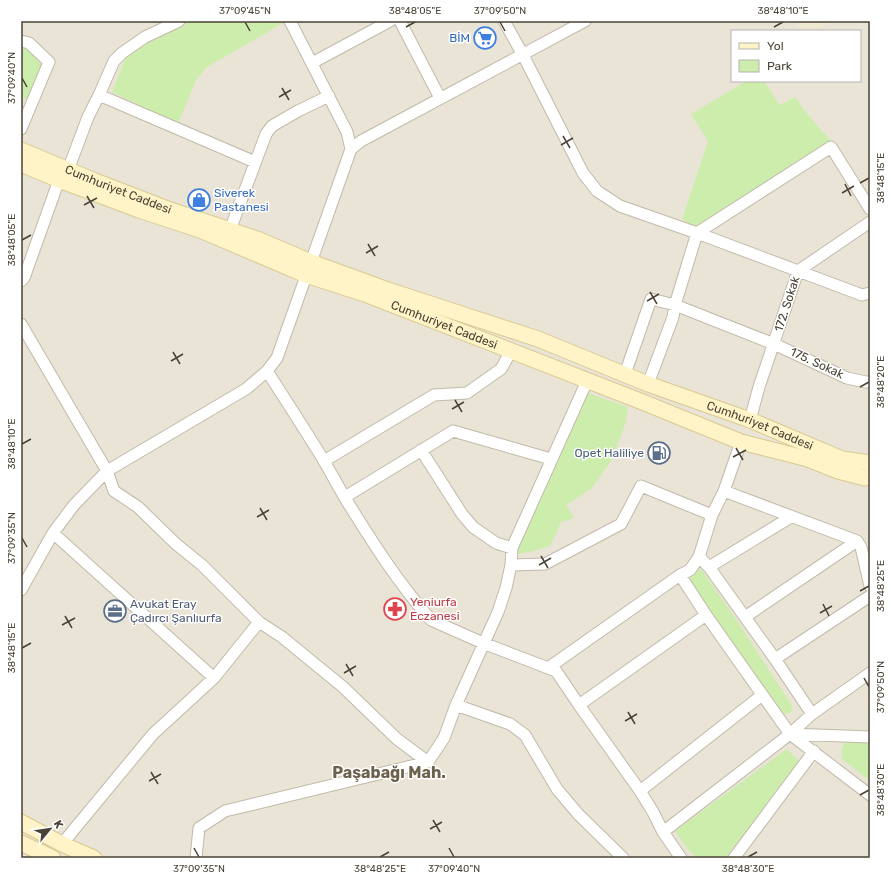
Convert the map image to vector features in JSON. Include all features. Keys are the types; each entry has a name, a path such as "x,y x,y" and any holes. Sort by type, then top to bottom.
{"main road":[{"name":"Cumhuriyet Caddesi","path":"21,150 63,175 139,210 309,268 388,290 538,339 648,384 750,420 842,459 870,462"},
{"name":"Cumhuriyet Caddesi","path":"21,164 63,175 256,239 309,268 365,294 741,442 808,459 838,471 865,478 870,477"},
{"path":"21,822 62,844 94,858"},
{"path":"21,843 53,858"}],"street":[{"path":"21,280 24,278 63,175 114,61 122,52 145,37 179,21"},
{"path":"290,21 347,132 351,149"},
{"path":"312,63 390,21"},
{"path":"400,21 440,98"},
{"path":"504,21 583,173 597,191 620,206 697,233 862,295 870,293"},
{"path":"21,590 53,533 74,505 107,471 246,389 267,371 277,358 351,149 361,141 585,21"},
{"path":"21,41 29,43 49,62 21,129"},
{"path":"98,96 255,162"},
{"path":"230,230 266,134 272,126 329,96"},
{"path":"648,384 673,317 675,305 697,233 831,147 870,209"},
{"name":"172. Sokak","path":"750,420 759,387 798,271 870,222"},
{"name":"175. Sokak","path":"625,374 651,299 675,305 774,344 847,378 870,382"},
{"path":"21,324 107,471 114,491 138,506 176,544 202,565 259,622 282,637 343,687 397,739 428,762"},
{"path":"324,461 434,395 467,393 502,369 511,351"},
{"path":"267,371 405,590 431,620 483,643 556,671 640,792 653,812 663,832 681,858"},
{"path":"196,858 199,828 225,811 428,762 444,738 456,705 498,612 511,566 512,548 587,381"},
{"path":"345,497 453,431 551,459"},
{"path":"548,668 680,575 690,570 699,557 712,515 724,491 741,442"},
{"path":"421,450 462,514 473,527 496,543 512,548"},
{"path":"511,566 546,564 621,524 641,486 712,515"},
{"path":"724,491 857,541 861,547 870,586"},
{"path":"709,568 791,517"},
{"path":"53,533 214,678"},
{"path":"745,617 857,541"},
{"path":"699,557 709,568 745,617 812,714"},
{"path":"680,575 706,615 790,734 870,795"},
{"path":"775,659 870,596"},
{"path":"579,705 706,615"},
{"path":"62,844 153,734 214,678 259,622"},
{"path":"663,832 790,734 812,714 870,673"},
{"path":"640,792 762,695"},
{"path":"456,705 510,724 525,736 557,789 578,814 623,858"},
{"path":"790,734 870,737"},
{"path":"734,858 814,752"}],"shaded area":[{"path":"21,21 870,21 870,858 21,858"},
{"path":"795,21 835,21 814,30 800,30"}],"green space":[{"path":"189,21 285,22 207,67 196,80 178,124 112,92 126,57 139,48"},
{"path":"21,46 32,52 41,65 28,100 21,96"},
{"path":"745,82 765,82 780,105 795,97 808,115 833,143 699,229 682,219 708,141 691,114"},
{"path":"585,392 628,407 626,422 611,461 592,488 566,505 574,518 561,522 550,546 519,554 516,551"},
{"path":"701,569 738,622 791,704 793,710 788,714 781,713 689,583 692,574"},
{"path":"847,741 870,744 870,781 842,759 842,749"},
{"path":"787,749 801,763 725,858 697,858 687,848 675,831"}],"place":[{"name":"BİM","path":"485,38"},
{"name":"Siverek Pastanesi","path":"199,200"},
{"name":"Opet Haliliye","path":"659,453"},
{"name":"Yeniurfa Eczanesi","path":"395,609"},
{"name":"Avukat Eray Çadırcı Şanlıurfa","path":"115,611"}],"district":[{"name":"Paşabağı Mah.","path":"389,772"}]}
